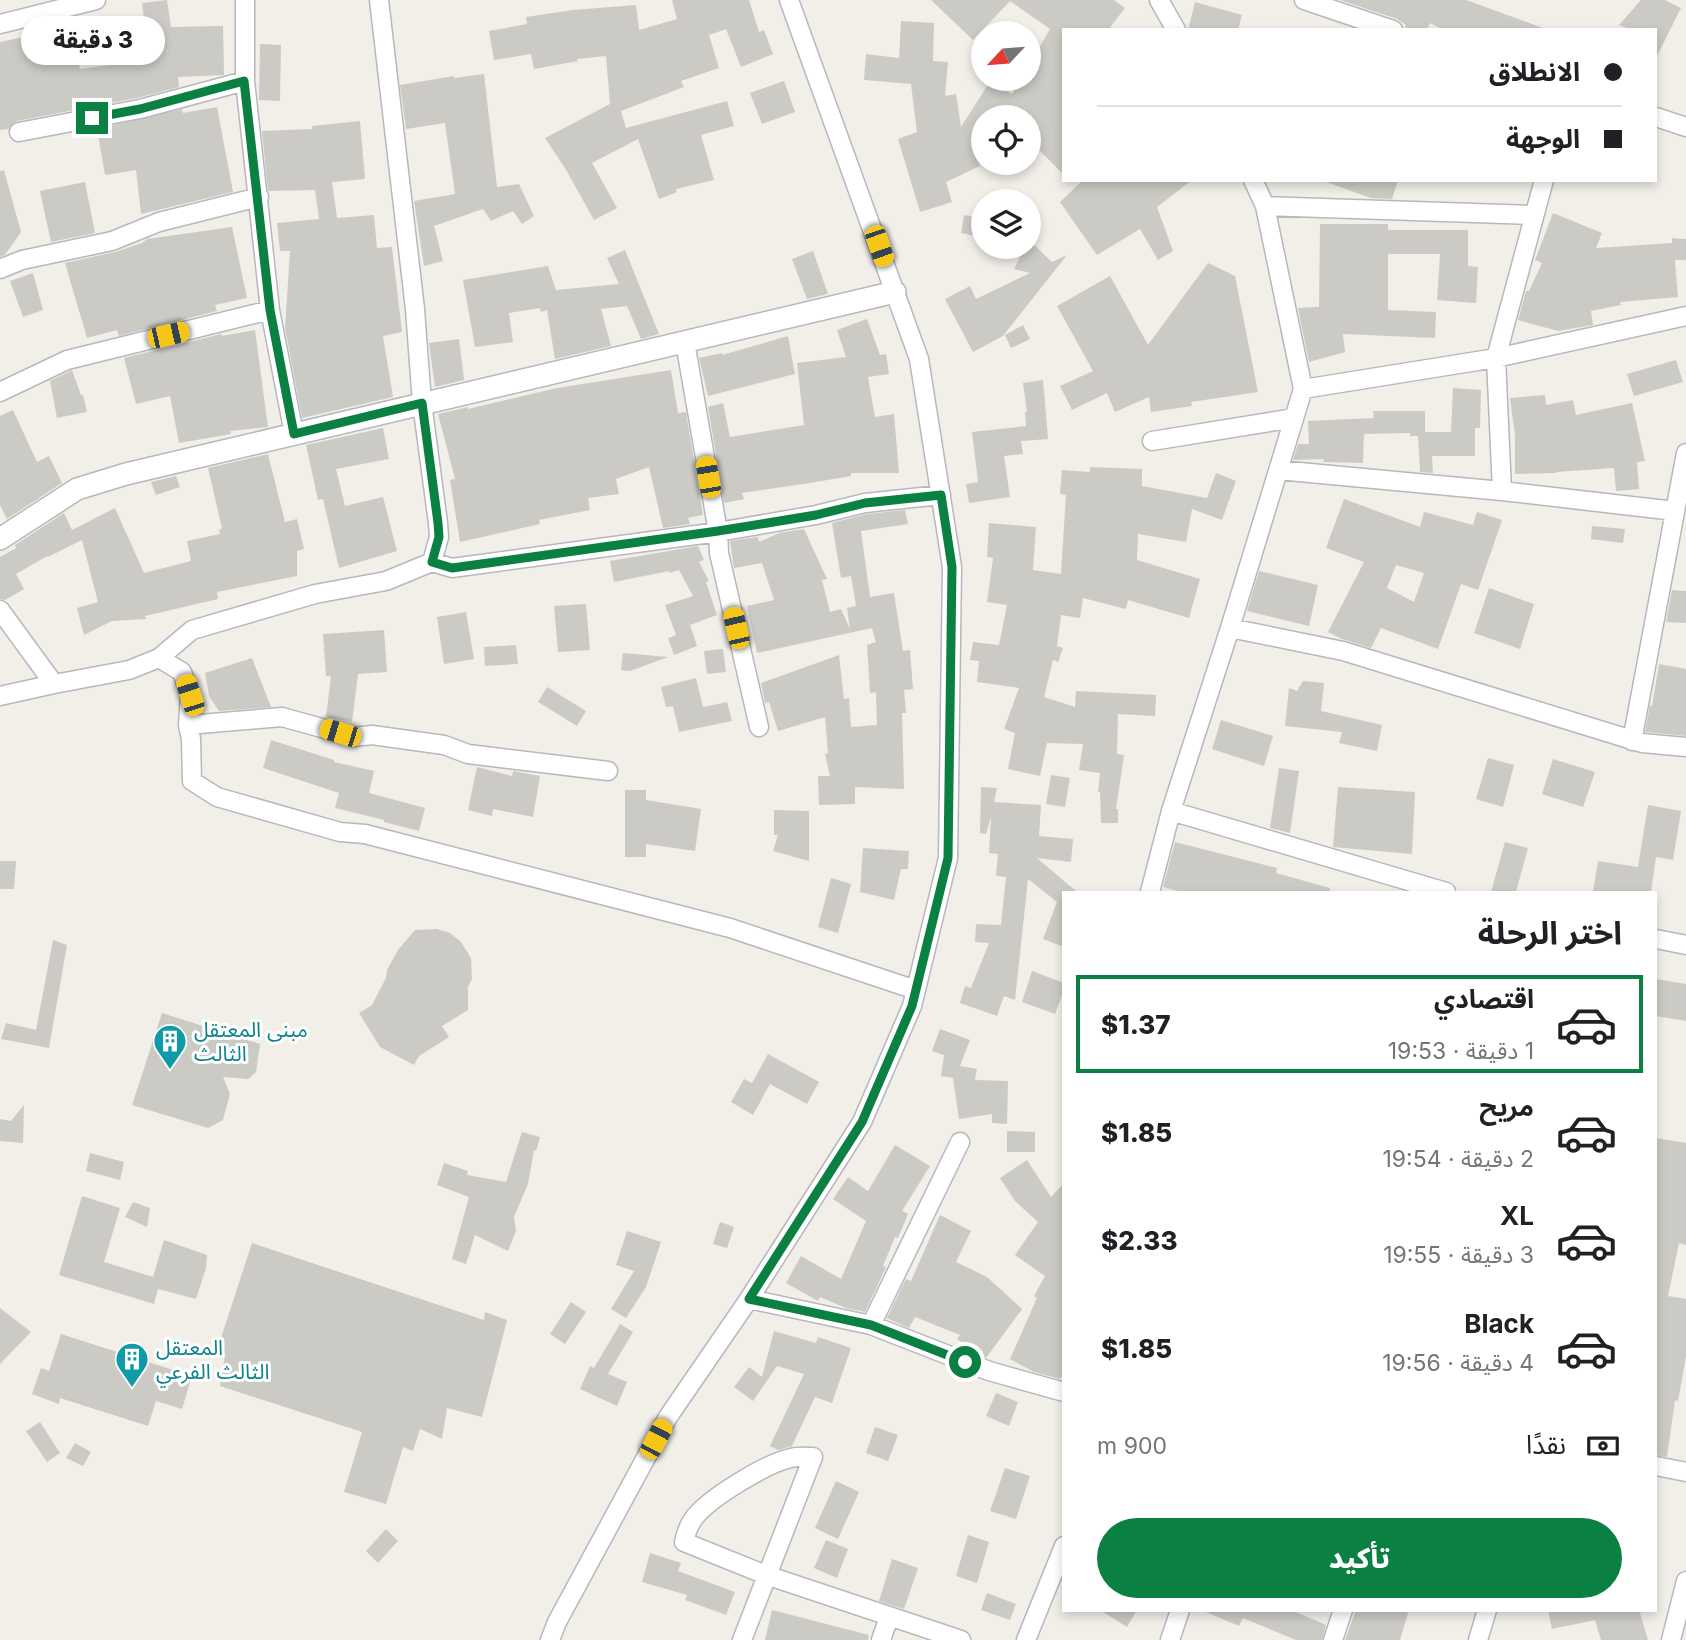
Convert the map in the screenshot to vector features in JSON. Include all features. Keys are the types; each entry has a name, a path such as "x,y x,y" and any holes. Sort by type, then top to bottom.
{"street":[{"path":"0,24 96,0"},
{"path":"245,0 244,81 270,310 294,434"},
{"path":"379,0 439,537 432,562"},
{"path":"550,1640 668,1417 749,1299 862,1122 912,1006 948,858 952,567 919,359 789,0"},
{"path":"1159,0 1175,28"},
{"path":"1304,0 1388,28"},
{"path":"19,132 140,109 244,81"},
{"path":"1657,117 1686,127"},
{"path":"1150,891 1171,811 1303,389 1265,206 1254,182"},
{"path":"1502,491 1496,359 1543,182"},
{"path":"0,269 22,260 112,241 159,222 258,197"},
{"path":"1265,206 1534,215"},
{"path":"0,539 77,489 126,474 895,292"},
{"path":"0,392 66,360 270,310"},
{"path":"1303,389 1496,359 1686,316"},
{"path":"684,342 718,531 719,553 759,727"},
{"path":"1153,441 1294,418"},
{"path":"1632,741 1686,453"},
{"path":"1278,470 1502,491 1675,511"},
{"path":"0,696 129,670 159,658 192,630 315,594 386,581 432,562 452,568 718,531 816,515 865,503 941,495"},
{"path":"0,610 54,684"},
{"path":"1230,628 1343,651 1632,741 1686,747"},
{"path":"159,658 182,672 190,695 188,725 192,781 216,797 340,832 365,834 730,928 916,990"},
{"path":"188,725 282,717 354,737 372,735 444,745 468,754 608,771"},
{"path":"1171,811 1444,891"},
{"path":"1657,939 1686,945"},
{"path":"871,1325 960,1142"},
{"path":"749,1299 871,1325 989,1371 1062,1391"},
{"path":"742,1640 766,1575 813,1457 788,1458 759,1471 726,1492 696,1515 686,1530 684,1542 766,1575 961,1640"},
{"path":"1657,1466 1686,1472"},
{"path":"1026,1640 1062,1551"},
{"path":"1671,1640 1686,1581"},
{"path":"1170,1640 1179,1612"},
{"path":"1334,1640 1342,1612"},
{"path":"1478,1640 1486,1612"},
{"path":"881,1640 889,1617"}],"building":[{"path":"167,0 171,27 223,26 224,75 178,77 179,87 137,98 17,121 8,129 0,130 0,42 70,27 80,69 124,63 119,39 146,34 142,3"},
{"path":"672,0 749,0 759,32 764,30 773,54 741,67 726,29 709,35 719,68 681,81 684,87 621,111 626,128 727,101 734,126 701,135 714,180 676,189 677,192 659,199 638,139 592,163 617,208 594,220 545,138 610,104 606,56 577,59 578,61 534,69 531,54 494,60 489,31 527,24 526,17 636,5 639,30 677,19"},
{"path":"931,0 1114,0 1125,8 1110,28 1062,28 1062,173 1041,152 1041,105 975,105 984,91 1008,91 1012,94 1014,91 1041,91 1041,44 1050,29 1010,1 991,21 971,21 971,38"},
{"path":"1340,0 1466,0 1543,28 1440,28 1430,23 1428,28 1405,28 1406,25 1397,19"},
{"path":"1641,0 1665,0 1681,8 1657,56 1657,28 1627,28 1619,25"},
{"path":"1195,2 1242,15 1239,28 1188,28"},
{"path":"901,21 934,23 933,61 948,62 945,96 956,94 961,127 971,111 971,170 946,182 952,202 920,212 898,139 917,132 911,84 864,80 866,54 899,58"},
{"path":"260,44 281,45 280,101 259,100"},
{"path":"484,74 497,187 519,184 534,216 522,224 513,211 491,221 483,209 434,226 443,261 424,266 414,201 455,194 445,123 406,129 400,85"},
{"path":"784,81 795,112 762,124 750,93"},
{"path":"217,107 233,192 141,214 136,170 105,175 97,129 182,109 183,113"},
{"path":"360,121 365,179 332,182 337,218 374,215 377,248 392,247 402,332 383,336 393,397 302,418 285,328 290,251 280,251 277,223 319,219 315,190 268,191 262,131 312,129 312,126"},
{"path":"4,170 21,232 5,255 0,257 0,171"},
{"path":"85,182 95,233 51,242 40,191"},
{"path":"1081,182 1189,182 1157,207 1173,251 1158,260 1140,229 1097,255 1060,202"},
{"path":"1326,182 1397,182 1392,199 1371,198"},
{"path":"1553,213 1602,233 1596,248 1672,243 1672,238 1686,239 1686,260 1675,260 1678,297 1620,302 1621,305 1591,311 1593,325 1558,331 1518,320 1526,291 1529,291 1542,263 1535,260"},
{"path":"964,215 971,216 971,235 961,233"},
{"path":"1320,224 1388,224 1388,230 1468,230 1468,266 1478,267 1476,303 1437,300 1440,254 1388,254 1388,310 1436,312 1435,338 1343,334 1345,352 1309,362 1298,308 1319,307"},
{"path":"232,227 247,298 215,305 217,311 119,336 117,330 87,338 65,263 115,252 147,239"},
{"path":"625,250 659,334 641,339 627,306 601,309 611,346 555,359 547,310 541,312 540,308 509,313 513,342 475,347 463,280 548,266 556,290 619,284 607,258"},
{"path":"813,251 828,294 807,299 792,259"},
{"path":"1041,251 1052,262 1067,255 1003,336 973,352 945,299 970,286 976,299 1030,273 1014,269 1019,259 1041,259"},
{"path":"1208,263 1235,276 1258,392 1191,402 1192,406 1151,412 1149,397 1115,412 1107,393 1072,410 1060,386 1093,371 1057,306 1110,276 1148,345"},
{"path":"33,273 43,310 23,317 10,281"},
{"path":"867,319 880,355 886,354 889,374 868,377 875,417 894,414 899,473 851,473 851,476 742,493 744,499 724,503 708,407 723,403 730,437 804,425 797,363 846,357 837,330"},
{"path":"1023,325 1030,339 1011,348 1005,335"},
{"path":"255,330 268,427 230,431 231,434 179,443 170,396 136,404 124,358 221,334 222,336"},
{"path":"788,336 795,374 708,396 699,358 722,355"},
{"path":"459,339 464,380 435,387 429,343"},
{"path":"1676,360 1683,382 1634,396 1627,374"},
{"path":"72,370 87,412 57,418 50,381"},
{"path":"671,370 678,413 686,412 703,515 688,518 690,524 663,528 649,467 616,479 619,494 588,498 590,510 539,520 540,524 460,542 450,480 455,479 438,414 557,388"},
{"path":"1043,380 1048,439 1021,441 1023,454 1004,456 1010,497 969,503 966,484 978,482 972,432 1026,426 1023,383"},
{"path":"1453,388 1481,390 1480,428 1475,428 1475,456 1432,456 1433,473 1420,472 1418,436 1410,436 1410,433 1364,434 1363,463 1323,462 1324,459 1293,460 1298,444 1309,444 1308,421 1374,418 1373,411 1425,411 1425,432 1451,432"},
{"path":"1545,395 1546,405 1573,400 1576,415 1632,403 1645,461 1637,462 1639,489 1616,491 1614,468 1515,474 1515,435 1510,398"},
{"path":"13,410 37,462 49,456 62,483 7,519 0,505 0,416"},
{"path":"383,428 389,459 336,469 345,506 383,497 397,551 339,568 323,499 318,500 306,445"},
{"path":"268,454 285,522 297,519 304,549 297,551 297,576 217,592 218,599 145,616 146,619 112,621 84,635 77,608 98,602 82,540 16,574 24,589 5,600 0,599 0,557 64,513 72,530 115,508 144,573 191,561 187,541 220,534 219,530 222,528 208,468"},
{"path":"1090,467 1142,469 1142,486 1207,498 1216,473 1236,481 1222,520 1192,509 1186,542 1138,534 1137,560 1200,579 1189,618 1128,600 1126,609 1083,598 1080,618 1061,615 1057,646 1063,648 1058,662 1053,660 1044,697 1075,707 1076,691 1156,695 1155,716 1118,714 1117,754 1124,755 1116,809 1118,823 1101,823 1098,792 1100,773 1079,770 1083,744 1047,743 1040,776 1008,769 1015,733 1004,729 1019,688 977,682 979,661 970,660 973,642 999,645 1007,605 987,602 993,558 987,557 989,523 1036,527 1033,570 1061,574 1066,495 1060,494 1062,470 1090,472"},
{"path":"176,476 180,487 156,495 151,482"},
{"path":"1344,499 1420,527 1424,512 1473,525 1477,512 1502,520 1478,590 1461,584 1438,649 1381,628 1371,648 1328,632 1364,562 1326,548","holes":["1396,565 1424,573 1414,602 1387,588"]},
{"path":"905,510 908,524 861,531 870,597 894,593 903,651 910,650 913,689 904,690 906,713 902,713 904,789 855,787 855,804 819,805 818,776 830,776 825,754 828,753 825,717 778,731 769,702 765,703 761,683 839,655 844,699 849,698 851,727 877,725 876,692 870,693 867,645 876,642 872,628 757,653 747,606 774,600 762,563 734,568 730,541 758,537 759,542 779,533 804,529 827,579 822,580 830,612 841,609 850,629 847,608 856,606 851,576 841,578 832,523 867,514"},
{"path":"1592,526 1625,529 1623,543 1591,539"},
{"path":"698,546 704,560 699,562 709,581 706,582 717,615 690,625 697,646 674,655 668,638 676,635 665,605 693,596 679,570 614,582 610,561"},
{"path":"1259,571 1318,585 1309,626 1247,611"},
{"path":"1489,588 1534,604 1520,649 1474,633"},
{"path":"1672,590 1686,591 1686,623 1666,622"},
{"path":"586,604 590,650 558,652 554,606"},
{"path":"466,612 474,659 444,664 437,617"},
{"path":"384,630 387,672 358,674 352,722 326,717 331,676 326,676 323,634"},
{"path":"516,645 518,664 485,666 484,647"},
{"path":"723,649 726,672 707,674 704,651"},
{"path":"623,653 668,657 630,671 621,670"},
{"path":"252,658 271,707 219,711 209,696 205,673"},
{"path":"1659,664 1686,669 1686,736 1645,732"},
{"path":"696,678 703,707 727,702 732,721 679,732 673,706 666,707 661,687"},
{"path":"1303,681 1324,683 1321,711 1382,725 1377,751 1339,743 1342,732 1285,726 1289,688 1297,691"},
{"path":"547,687 586,711 577,726 538,702"},
{"path":"1221,720 1273,736 1264,766 1212,749"},
{"path":"271,740 334,762 374,771 369,793 425,808 419,831 335,808 339,793 263,768"},
{"path":"1488,758 1514,765 1503,807 1476,799"},
{"path":"1553,759 1595,772 1583,807 1542,794"},
{"path":"477,767 512,776 513,771 540,776 533,817 493,809 492,816 468,810"},
{"path":"1279,768 1299,771 1290,833 1270,828"},
{"path":"1051,775 1070,778 1065,807 1046,804"},
{"path":"981,787 997,788 994,802 1041,805 1039,836 1073,839 1071,862 1037,858 1076,891 1062,891 1062,946 1043,939 1057,902 1028,879 1015,1000 1004,996 997,1016 960,1003 965,986 971,988 989,943 975,942 976,924 1001,925 1006,877 996,876 998,854 989,853 991,817 986,834 980,833"},
{"path":"1338,787 1415,792 1412,854 1333,847"},
{"path":"625,790 646,790 646,800 701,809 695,851 646,844 646,857 625,857"},
{"path":"1648,805 1681,811 1673,860 1656,857 1651,891 1593,891 1598,861 1638,867"},
{"path":"774,810 809,811 809,861 773,851 778,835 774,835"},
{"path":"1175,842 1277,868 1276,873 1330,888 1330,891 1178,891 1163,887"},
{"path":"1505,842 1528,848 1516,891 1491,891"},
{"path":"863,848 909,851 908,869 901,869 894,900 860,892"},
{"path":"0,861 16,861 14,889 0,889"},
{"path":"831,878 851,884 838,933 818,927"},
{"path":"437,929 450,933 461,942 471,958 472,979 468,987 468,1010 442,1026 449,1037 419,1056 414,1065 380,1047 359,1013 372,1005 398,950 415,930"},
{"path":"53,940 67,945 49,1048 1,1039 6,1023 36,1030"},
{"path":"1032,971 1062,982 1062,995 1055,1014 1022,1002"},
{"path":"1657,979 1686,984 1686,1021 1657,1016"},
{"name":"مبنى المعتقل الثالث","path":"162,1013 260,1044 256,1072 248,1079 223,1077 230,1094 223,1120 208,1128 132,1105"},
{"path":"940,1029 970,1040 960,1066 977,1069 975,1080 1008,1081 1007,1124 992,1123 992,1114 959,1119 953,1078 941,1076 944,1055 932,1051"},
{"path":"768,1054 819,1082 807,1104 770,1084 753,1115 731,1102 744,1079 752,1083"},
{"path":"24,1105 23,1143 0,1141 0,1119 11,1121"},
{"path":"1007,1131 1035,1132 1035,1152 1007,1152"},
{"path":"522,1132 540,1137 536,1151 534,1150 528,1184 514,1217 516,1231 508,1251 475,1235 466,1264 452,1259 469,1197 437,1185 444,1163 468,1171 467,1175 506,1182"},
{"path":"1657,1138 1686,1143 1686,1245 1679,1243 1668,1296 1686,1299 1686,1356 1678,1401 1675,1400 1667,1457 1657,1455"},
{"path":"895,1145 930,1166 902,1211 908,1214 898,1238 895,1237 883,1266 886,1267 865,1312 846,1308 820,1297 818,1301 786,1283 801,1256 841,1279 866,1221 833,1199 848,1177 868,1191"},
{"path":"90,1153 124,1162 120,1180 86,1171"},
{"path":"1027,1160 1051,1197 1062,1185 1060,1379 1034,1372 1010,1359 1037,1298 1034,1296 1045,1276 1015,1255 1038,1222 1015,1201 1000,1178"},
{"path":"82,1196 120,1208 104,1262 153,1277 164,1240 207,1255 206,1268 196,1299 158,1289 154,1304 59,1275"},
{"path":"133,1202 150,1208 147,1227 125,1217"},
{"path":"940,1215 971,1231 956,1262 987,1277 1022,1309 986,1358 957,1339 960,1335 915,1317 909,1328 887,1318 906,1279 911,1281"},
{"path":"720,1222 734,1227 727,1248 713,1244"},
{"path":"627,1231 661,1242 646,1287 626,1318 611,1309 634,1271 616,1265"},
{"path":"252,1243 484,1320 485,1312 507,1320 482,1417 447,1408 442,1439 420,1429 413,1451 403,1447 386,1504 344,1492 362,1432 220,1386 225,1354 218,1347"},
{"path":"571,1302 586,1312 565,1344 550,1334"},
{"path":"0,1308 31,1332 0,1364"},
{"path":"620,1324 633,1332 608,1374 627,1382 617,1406 580,1389 590,1366 594,1368"},
{"path":"774,1331 816,1343 818,1337 851,1348 832,1403 815,1397 792,1446 778,1450 770,1446 804,1374 777,1366 753,1401 734,1387 749,1367 762,1377"},
{"name":"المعتقل الثالث الفرعي","path":"61,1334 192,1376 182,1409 156,1401 148,1426 60,1398 59,1404 32,1394 41,1368 49,1371"},
{"path":"996,1393 1018,1402 1009,1426 986,1416"},
{"path":"40,1422 60,1453 47,1462 26,1431"},
{"path":"875,1427 898,1435 888,1461 866,1453"},
{"path":"75,1443 91,1452 83,1466 66,1458"},
{"path":"1005,1468 1030,1476 1016,1519 990,1511"},
{"path":"836,1481 859,1492 838,1539 815,1528"},
{"path":"386,1529 398,1541 378,1563 366,1551"},
{"path":"968,1535 989,1542 977,1583 956,1576"},
{"path":"826,1540 848,1549 837,1578 814,1568"},
{"path":"650,1553 681,1563 678,1571 735,1592 726,1615 685,1600 687,1595 642,1582"},
{"path":"892,1559 918,1568 904,1609 879,1601"},
{"path":"987,1593 1016,1604 1010,1620 981,1610"},
{"path":"772,1610 869,1635 868,1640 765,1640"},
{"path":"1103,1612 1136,1612 1127,1627"},
{"path":"1206,1612 1296,1612 1326,1625 1322,1640 1296,1640 1243,1618 1239,1626"},
{"path":"1355,1612 1408,1612 1400,1640 1345,1640"},
{"path":"1548,1612 1640,1612 1648,1640 1601,1640 1595,1620 1552,1629"}],"place":[{"name":"مبنى المعتقل الثالث","path":"170,1071"},
{"name":"المعتقل الثالث الفرعي","path":"132,1389"}],"route":[{"path":"92,118 140,109 244,81 270,310 294,434 422,403 432,464 439,537 432,562 452,568 718,531 816,515 865,503 941,495 952,567 948,858 912,1006 862,1122 749,1299 871,1325 965,1362"}]}
